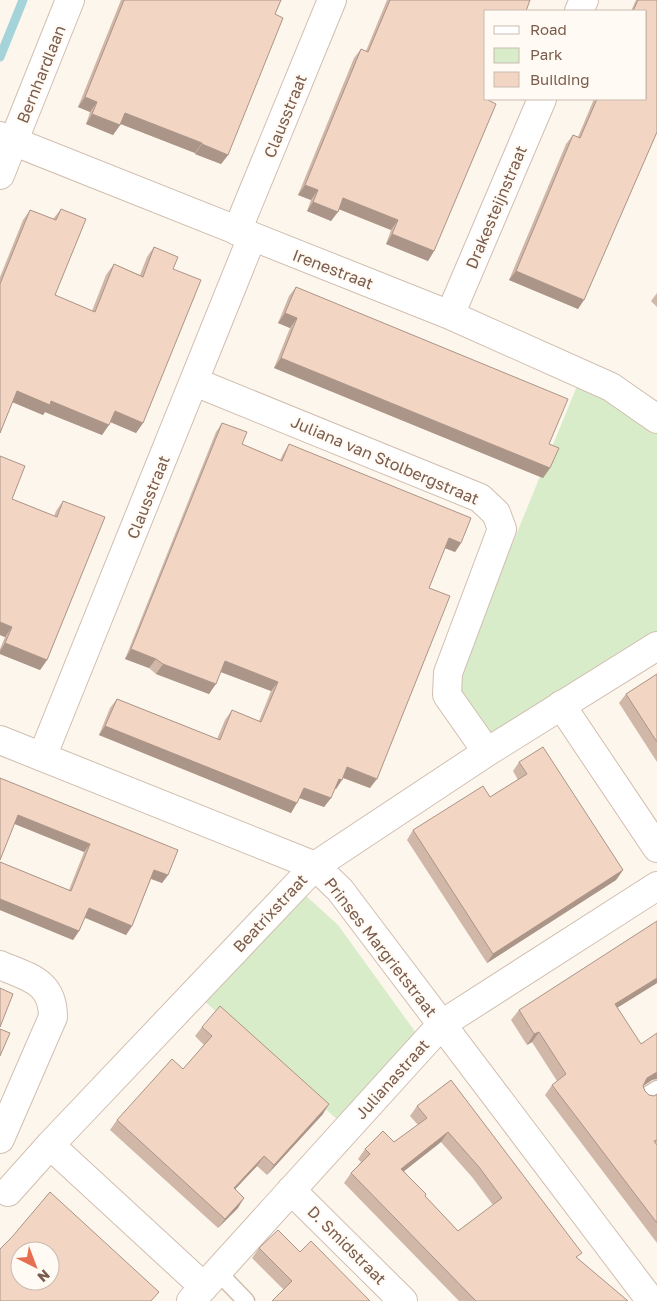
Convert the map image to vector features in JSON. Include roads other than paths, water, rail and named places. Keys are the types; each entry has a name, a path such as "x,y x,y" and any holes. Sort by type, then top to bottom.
{"street":[{"name":"Bernhardlaan","path":"0,175 7,139 70,0"},
{"name":"Clausstraat","path":"42,757 195,382 244,234 332,0"},
{"name":"Drakesteijnstraat","path":"450,314 542,100"},
{"name":"Irenestraat","path":"7,139 450,314 610,386 657,419"},
{"name":"Juliana van Stolbergstraat","path":"195,382 480,498 496,513 502,530 448,673 447,695 486,752"},
{"name":"Beatrixstraat","path":"3,1191 50,1145 315,866 486,752 657,646"},
{"path":"562,705 657,848"},
{"name":"Prinses Margrietstraat","path":"0,740 315,866 340,890 650,1301"},
{"name":"Julianastraat","path":"204,1287 442,1024 657,886"},
{"path":"0,965 34,980 46,990 53,1003 53,1017 0,1139"},
{"path":"50,1145 204,1287"},
{"name":"D. Smidstraat","path":"291,1190 403,1301"}],"lane":[{"path":"204,1287 246,1301"}],"waterway":[{"path":"0,57 23,0"}]}
